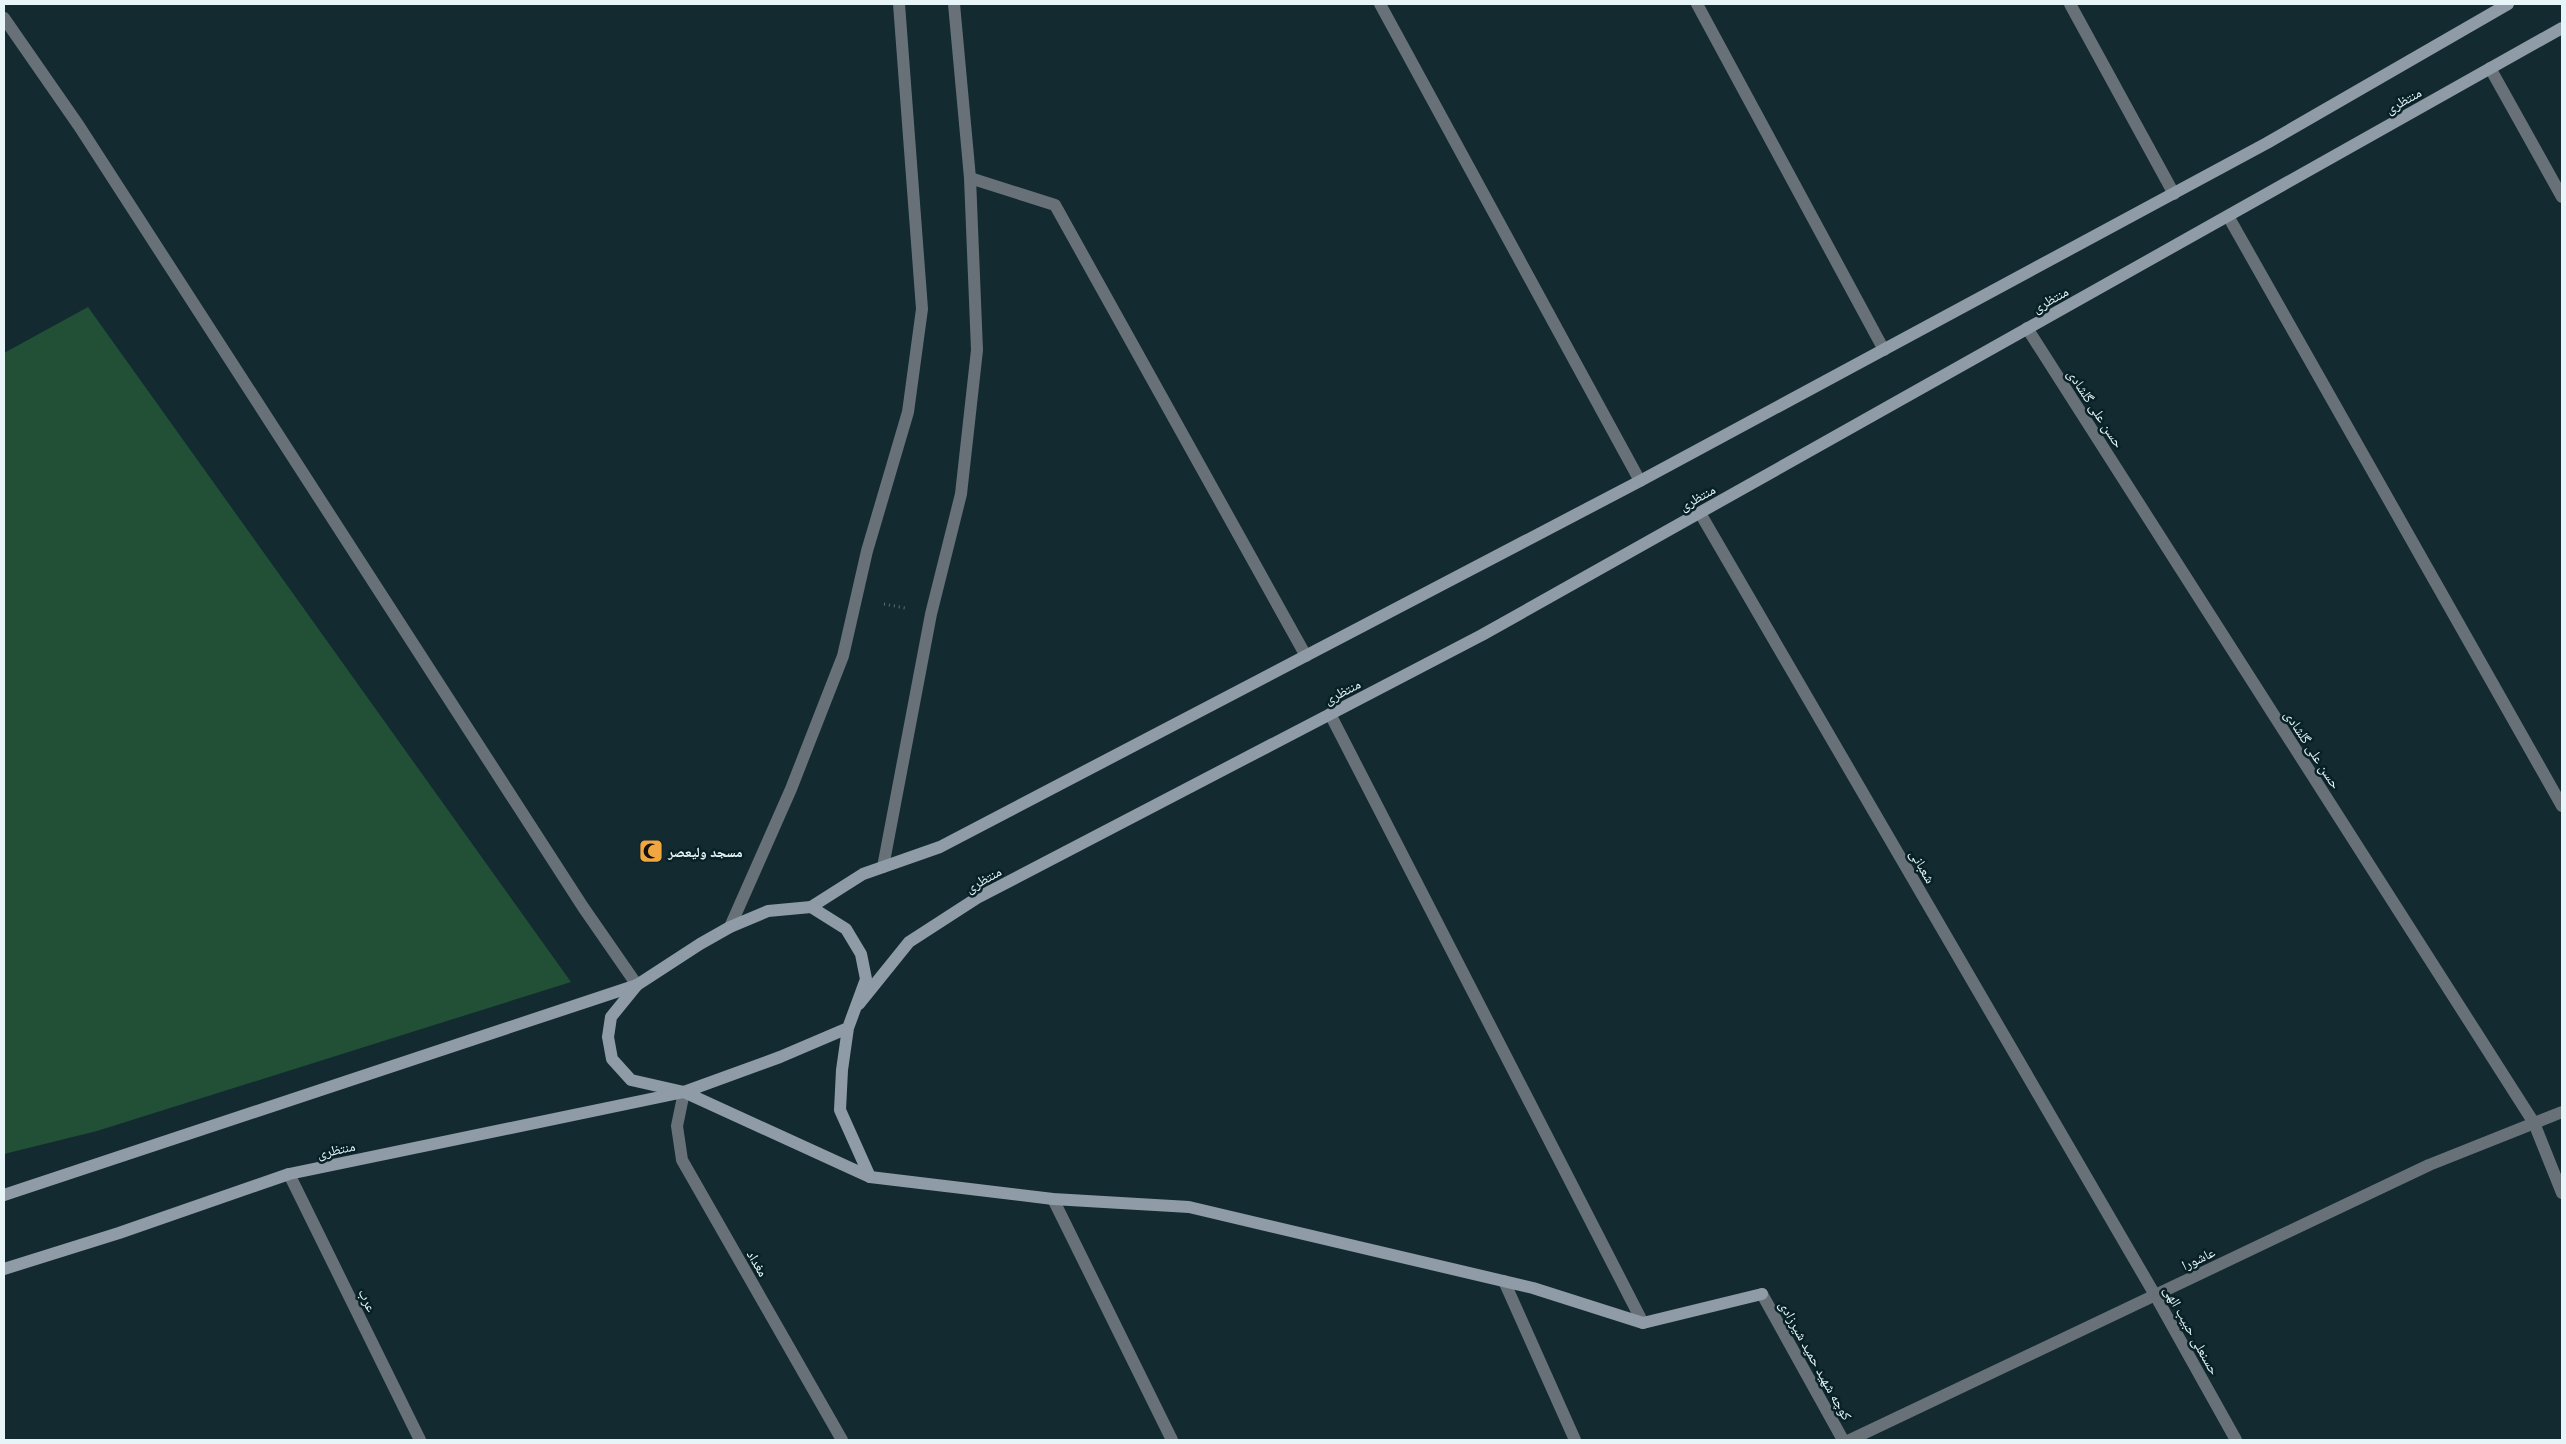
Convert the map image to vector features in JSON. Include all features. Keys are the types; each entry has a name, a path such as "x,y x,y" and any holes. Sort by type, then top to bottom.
{"street":[{"path":"730,927 791,789 839,665 867,551 908,412 922,309 899,4"},
{"path":"883,867 931,614 961,494 976,350 970,178 954,4"},
{"path":"1380,4 1640,481"},
{"path":"1697,4 1884,350"},
{"path":"2070,4 2174,194"},
{"path":"4,1195 636,985 730,927 768,911 811,907 863,874 940,847 1640,481 2267,144 2500,6"},
{"path":"4,18 79,126 583,907 636,985"},
{"name":"منتظری","path":"859,1004 909,942 977,898 1482,635 2562,28"},
{"path":"2490,68 2562,197"},
{"path":"970,178 1055,205 1306,656"},
{"path":"2228,216 2562,806"},
{"name":"حسن علی گلشادی","path":"2027,328 2534,1124 2562,1193"},
{"name":"شعبانی","path":"1700,513 2120,1235"},
{"path":"1330,714 1643,1323"},
{"path":"811,907 846,929 861,954 866,978 859,1004 848,1028 842,1070 840,1110 870,1176"},
{"path":"636,985 611,1017 608,1037 612,1059 631,1080 684,1092 870,1176 1053,1199 1189,1207 1533,1288 1643,1323"},
{"name":"منتظری","path":"4,1269 119,1233 289,1174 684,1092 848,1028"},
{"name":"مغداد","path":"684,1092 677,1126 682,1160 842,1440"},
{"name":"عاشورا","path":"1850,1440 2429,1165 2562,1112"},
{"name":"عرب","path":"289,1174 420,1440"},
{"path":"1053,1199 1172,1440"},
{"name":"حسنعلی حبیب الهی","path":"2120,1235 2236,1440"},
{"path":"1504,1282 1575,1440"},
{"name":"کوچه شهید حمید شیرزادی","path":"1643,1323 1762,1294 1844,1440"}],"path":[{"path":"856,598 931,614"}],"green space":[{"path":"88,307 571,982 97,1131 4,1154 4,353"}],"place":[{"name":"مسجد ولیعصر","path":"651,851"}]}
